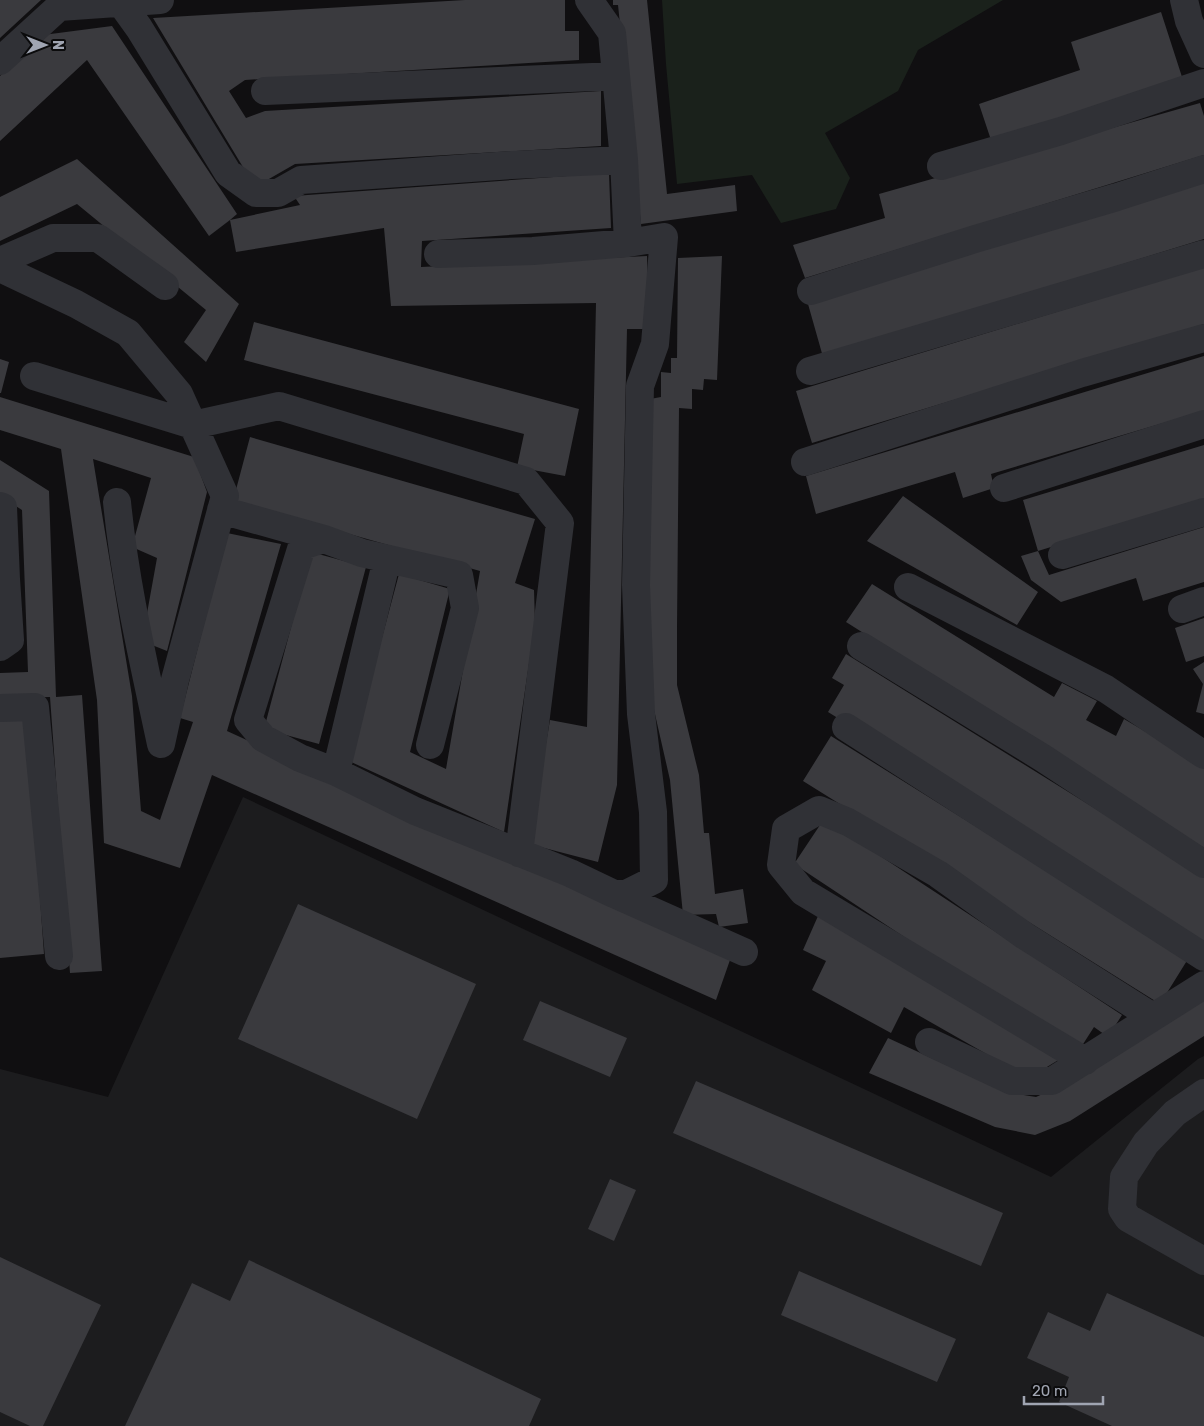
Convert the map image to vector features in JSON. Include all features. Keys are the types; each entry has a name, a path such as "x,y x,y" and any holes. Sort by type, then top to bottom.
{"lane":[{"path":"0,62 59,7 160,0"},
{"path":"589,0 612,33 624,160 628,243"},
{"path":"1184,0 1189,20 1204,54"},
{"path":"116,2 139,28 228,173 256,193 278,193 301,180 512,165 624,160"},
{"path":"265,91 616,76"},
{"path":"941,166 1061,131 1204,82"},
{"path":"811,292 975,239 1204,169"},
{"path":"438,254 533,251 628,243 664,237 655,344 640,386 636,585 641,714 653,812 654,880 626,894 614,894"},
{"path":"0,260 53,238 98,238 165,286"},
{"path":"810,371 1204,254"},
{"path":"0,268 76,304 128,333 179,394 225,496 175,680 162,744 138,634 122,547 117,502"},
{"path":"805,462 1082,373 1204,338"},
{"path":"34,376 193,425 279,406 526,481 560,523 519,853"},
{"path":"1004,488 1204,424"},
{"path":"0,506 3,507 10,640 0,647"},
{"path":"221,510 324,539 362,553 460,575 465,608 430,745"},
{"path":"1062,555 1204,512"},
{"path":"324,539 302,546 248,720 263,738 300,758 336,772 415,811 570,873 744,952"},
{"path":"336,772 387,559"},
{"path":"908,586 1106,689 1204,755"},
{"path":"861,646 1043,758 1204,864"},
{"path":"0,708 35,707 59,956"},
{"path":"846,726 1204,957"},
{"path":"1085,1061 803,892 781,865 786,829 819,810 848,822 938,874 1024,936 1153,1017"},
{"path":"928,1042 1012,1081 1052,1081 1204,985"},
{"path":"1204,1093 1175,1113 1146,1143 1124,1177 1122,1209 1128,1218 1204,1261"}],"shaded area":[{"path":"662,0 1003,0 918,50 898,91 825,133 850,178 836,209 781,223 752,175 677,184"},
{"path":"243,797 1051,1177 1204,1056 1204,1426 0,1426 0,1069 108,1097"}],"building":[{"path":"0,0 41,0 0,38"},
{"path":"465,0 565,0 565,31 579,31 579,60 245,80 229,91 246,118 265,111 601,91 601,146 295,164 255,187 153,18"},
{"path":"613,0 647,0 667,194 735,185 737,211 641,224 618,5 613,5"},
{"path":"1161,12 1183,80 992,143 979,104 1080,70 1071,42"},
{"path":"112,26 237,214 209,236 87,60 0,141 0,76 43,35"},
{"path":"1200,103 1204,116 1204,155 805,278 793,245 885,218 879,194"},
{"path":"77,159 239,304 206,362 184,342 206,310 77,204 0,241 0,197"},
{"path":"609,173 611,228 422,241 421,267 647,256 649,329 627,329 617,785 598,862 529,844 550,720 587,727 596,303 391,306 384,228 236,252 230,220 300,205 294,196"},
{"path":"1204,182 1204,239 823,357 808,304"},
{"path":"722,256 717,380 704,379 703,390 692,389 692,409 679,408 677,628 677,685 699,775 704,833 709,833 715,894 743,889 748,923 719,927 716,914 683,915 670,780 649,688 650,399 661,397 661,372 671,373 671,358 677,358 678,258"},
{"path":"1204,267 1204,324 812,443 796,391"},
{"path":"254,322 579,409 565,476 517,467 524,434 244,360"},
{"path":"1204,356 1204,411 991,474 994,488 963,498 955,472 816,514 806,476"},
{"path":"0,359 9,362 1,393 0,393"},
{"path":"0,397 194,457 207,492 167,651 142,641 157,558 132,547 151,478 93,459 132,696 141,811 160,820 193,722 180,718 227,533 281,544 227,731 730,960 716,1000 212,775 180,868 104,843 97,700 61,449 0,430"},
{"path":"250,437 535,519 515,583 534,590 535,623 504,832 349,761 399,574 450,589 410,752 446,769 480,571 233,501"},
{"path":"1204,445 1204,500 1038,551 1023,500"},
{"path":"0,460 49,491 56,697 82,695 102,971 70,973 50,697 0,698 0,673 28,672 22,510 0,496"},
{"path":"903,496 1038,592 1017,625 867,541"},
{"path":"1204,527 1204,582 1143,601 1136,578 1061,602 1031,580 1021,556 1038,551 1049,575"},
{"path":"311,552 366,567 319,744 264,729"},
{"path":"872,584 1054,697 1062,683 1097,701 1086,720 1116,736 1124,719 1204,766 1204,848 846,622"},
{"path":"1204,618 1204,656 1186,662 1175,628"},
{"path":"846,654 1204,876 1204,944 828,712 844,685 832,678"},
{"path":"1204,662 1204,714 1196,712 1203,684 1193,669"},
{"path":"27,715 44,954 0,958 0,717"},
{"path":"831,736 1188,959 1160,1004 803,781"},
{"path":"824,819 1122,1015 1108,1037 1094,1027 1078,1052 794,864"},
{"path":"298,904 476,984 417,1119 238,1039"},
{"path":"818,916 1060,1059 1042,1070 1011,1068 904,1007 891,1033 812,990 826,961 803,950"},
{"path":"1204,997 1204,1036 1070,1121 1035,1135 995,1127 869,1073 888,1038 1005,1092 1036,1097 1060,1086"},
{"path":"540,1001 627,1038 610,1077 523,1040"},
{"path":"696,1081 1003,1213 981,1266 673,1133"},
{"path":"610,1179 636,1190 614,1241 588,1229"},
{"path":"0,1257 101,1305 43,1426 30,1426 0,1412"},
{"path":"249,1260 541,1399 529,1426 125,1426 192,1283 230,1301"},
{"path":"799,1271 956,1339 937,1382 781,1315"},
{"path":"1107,1293 1204,1337 1204,1426 1112,1426 1059,1402 1069,1377 1027,1358 1048,1312 1090,1331"}]}
